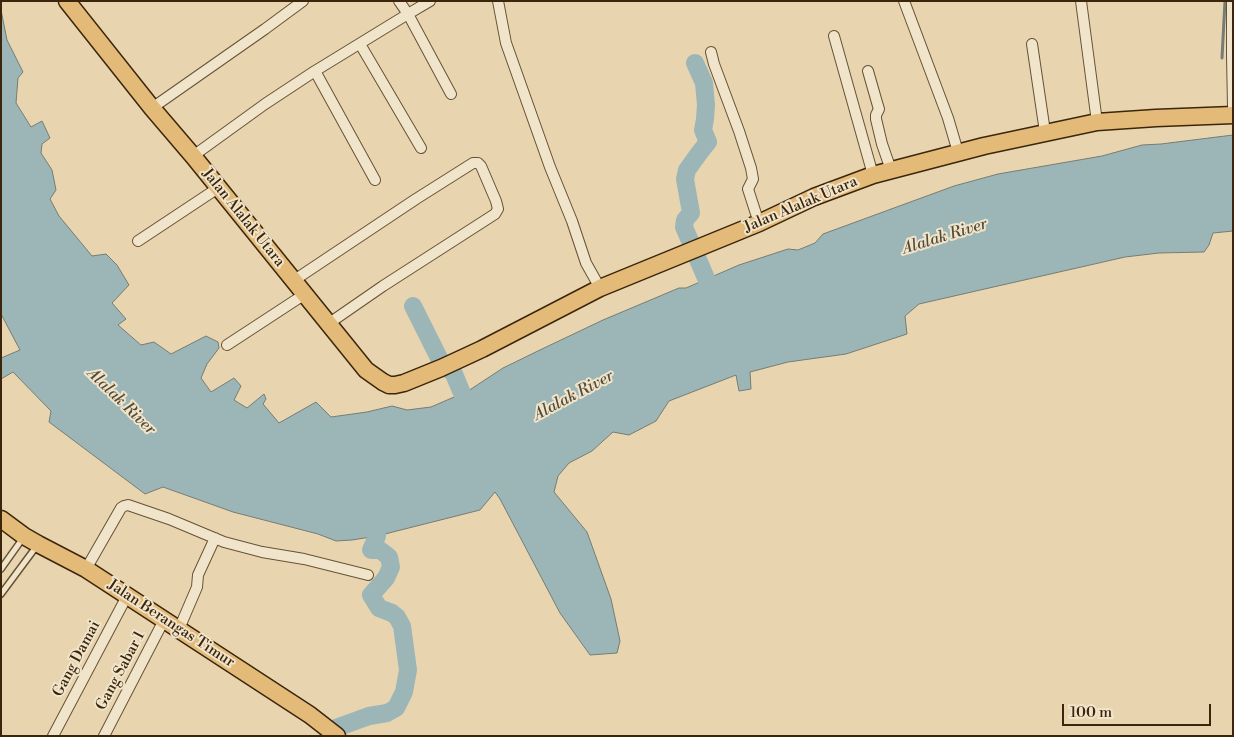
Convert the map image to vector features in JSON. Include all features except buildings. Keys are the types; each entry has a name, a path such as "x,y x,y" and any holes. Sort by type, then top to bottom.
{"main road":[{"name":"Jalan Alalak Utara","path":"68,1 152,108 366,370 389,385 404,383 446,366 600,288 759,223 814,197 873,175 958,152 1097,122 1233,115"},
{"name":"Jalan Berangas Timur","path":"1,519 31,540 86,568 310,715 333,733"}],"street":[{"path":"152,108 265,30 303,1"},
{"path":"399,1 408,14 451,94"},
{"path":"193,156 314,71 430,1"},
{"path":"498,1 506,43 512,61 586,263 600,288"},
{"path":"904,1 948,118 958,152"},
{"path":"1081,1 1097,122"},
{"path":"1232,1 1233,107"},
{"path":"834,36 873,175"},
{"path":"360,44 421,148"},
{"path":"1032,44 1045,132"},
{"path":"711,52 740,131 751,168 753,179 748,189 759,223"},
{"path":"314,71 375,180"},
{"path":"868,71 879,109 876,119 891,170"},
{"path":"294,280 473,163 478,163 481,166 496,201 498,209 495,214 328,324"},
{"path":"138,241 218,188"},
{"path":"227,345 305,294"},
{"path":"86,568 121,508 124,506 135,507 215,538 262,552 304,559 368,575"},
{"path":"179,629 197,587 198,575 215,538"},
{"name":"Gang Damai","path":"53,736 127,596"},
{"name":"Gang Sabar 1","path":"104,736 164,620"}],"lane":[{"path":"1,568 31,540"},
{"path":"1,594 31,540"}],"water":[{"name":"Alalak River","path":"1,10 7,40 23,72 18,78 16,103 31,127 42,121 50,138 42,144 41,153 52,170 56,190 50,199 59,216 92,256 106,254 117,265 129,285 112,303 126,319 118,325 141,345 154,342 171,354 206,336 218,342 219,348 207,364 201,378 211,392 234,378 241,386 234,400 247,408 264,394 266,399 263,404 279,423 316,402 331,417 392,406 407,410 431,407 468,391 503,368 603,320 739,265 788,249 798,250 815,243 823,234 954,186 998,174 1102,156 1142,145 1233,135 1233,231 1213,233 1209,245 1204,252 1159,253 1125,257 919,304 905,316 907,334 846,354 788,362 750,372 751,389 739,391 736,375 669,401 656,421 629,435 613,432 592,451 569,463 558,476 554,492 587,532 611,599 620,641 617,653 590,655 560,613 495,492 480,510 377,536 336,541 318,534 233,512 163,487 145,494 49,422 51,411 13,372 1,379 1,358 20,350 1,314"}],"waterway":[{"path":"1222,58 1225,1"},
{"path":"695,63 704,83 706,105 703,130 708,142 687,170 685,179 691,213 685,220 684,227 715,299"},
{"path":"413,306 441,362 454,374 471,415"},
{"path":"332,736 336,728 369,716 387,713 396,708 404,692 408,670 402,626 397,617 392,613 379,608 371,595 386,578 391,567 389,557 380,550 371,550 377,536 372,513"}]}
